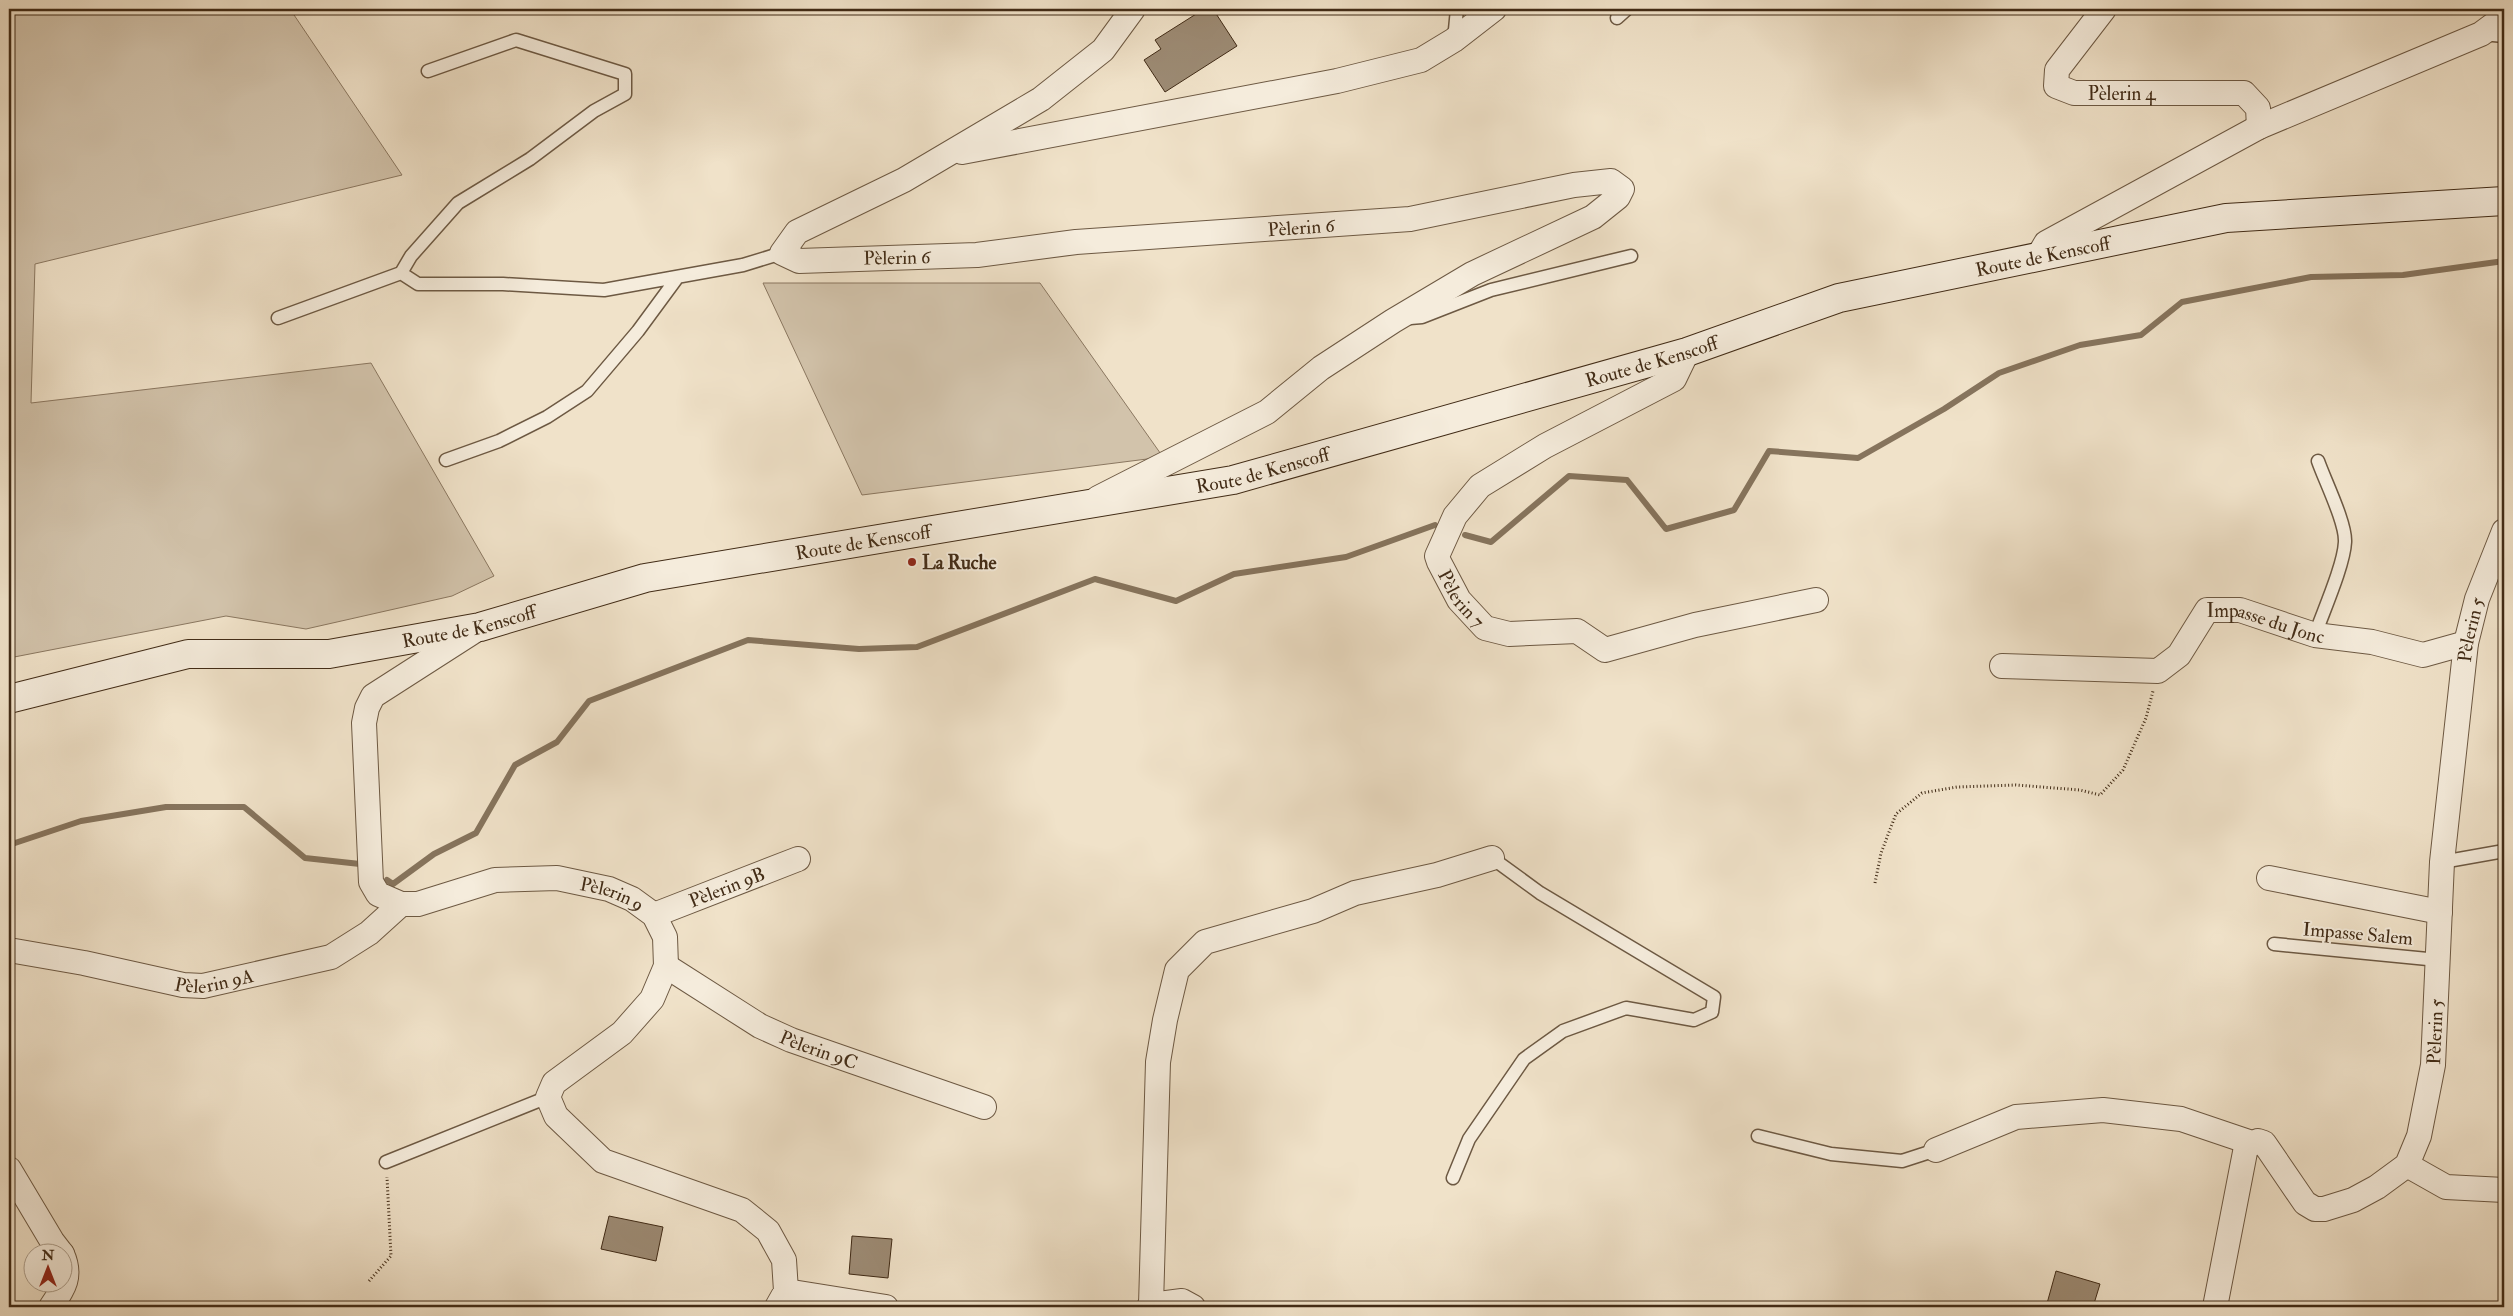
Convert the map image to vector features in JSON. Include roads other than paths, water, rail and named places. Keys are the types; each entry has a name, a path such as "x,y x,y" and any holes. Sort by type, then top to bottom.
{"main road":[{"name":"Route de Kenscoff","path":"9,699 188,654 329,654 480,628 645,578 1233,480 1687,352 1839,298 2039,255 2226,218 2504,201"}],"street":[{"path":"782,253 797,232 904,180 1041,99 1103,50 1133,9"},
{"path":"943,156 1337,82 1421,60 1454,40 1494,9"},
{"name":"Pèlerin 4","path":"2104,9 2057,70 2056,86 2074,93 2244,93 2258,108 2259,127"},
{"path":"2039,255 2046,243 2259,127 2481,34 2504,17"},
{"name":"Pèlerin 6","path":"782,253 799,261 977,255 1076,242 1410,218 1574,185 1612,181 1622,189 1618,197 1593,216 1472,274 1393,321 1321,368 1267,412 1083,506"},
{"name":"Pèlerin 7","path":"1687,352 1674,379 1545,446 1480,486 1455,516 1437,556 1439,562 1460,600 1485,628 1509,634 1577,631 1606,650 1695,625 1816,600"},
{"name":"Pèlerin 5","path":"2407,1165 2419,1136 2433,1065 2442,862 2466,643 2477,599 2504,531"},
{"name":"Impasse du Jonc","path":"2002,666 2158,671 2179,655 2208,610 2240,610 2314,635 2372,642 2424,655 2466,643"},
{"name":"Pèlerin 9","path":"480,628 373,696 367,708 364,723 371,882 378,894 401,904 418,904 495,880 557,878 610,889 632,899 654,915 665,937 666,966 652,999 622,1033 554,1083 548,1098"},
{"path":"1193,1307 1182,1301 1150,1306 1158,1062 1165,1020 1177,970 1206,942 1312,911 1355,893 1437,875 1492,858"},
{"name":"Pèlerin 9B","path":"654,915 798,859"},
{"path":"2269,878 2440,912"},
{"name":"Pèlerin 9A","path":"9,950 84,963 183,985 203,986 331,957 369,933 401,904"},
{"name":"Pèlerin 9C","path":"666,966 760,1026 791,1040 984,1107"},
{"path":"548,1098 556,1116 603,1160 742,1210 768,1231 784,1260 782,1299 886,1307"},
{"path":"1936,1150 2016,1117 2103,1110 2181,1119 2252,1143 2264,1143 2305,1203 2315,1209 2324,1209 2352,1200 2377,1187 2407,1165 2446,1187 2504,1190"},
{"path":"2215,1307 2244,1152 2246,1147 2252,1143"},
{"path":"9,1168 56,1244"},
{"path":"51,1307 60,1294"}],"lane":[{"path":"1454,40 1457,9"},
{"path":"1617,18 1627,9"},
{"path":"2481,34 2504,36"},
{"path":"278,318 401,273 411,256 458,203 530,159 594,111 625,94 625,74 516,40 428,71"},
{"path":"401,273 418,284 503,284 604,290 744,265 782,253"},
{"path":"1393,321 1422,317 1492,290 1631,256"},
{"path":"446,460 499,441 547,417 587,391 638,331 677,278"},
{"path":"2314,635 2338,572 2345,542 2340,520 2318,461"},
{"path":"2442,862 2504,851"},
{"path":"1454,1178 1469,1139 1524,1059 1563,1031 1626,1008 1694,1020 1712,1012 1714,997 1540,893 1492,858"},
{"name":"Impasse Salem","path":"2274,944 2438,960"},
{"path":"386,1162 548,1098"},
{"path":"1758,1136 1831,1154 1902,1161 1936,1150"}],"waterway":[{"path":"1465,535 1491,542 1569,476 1627,480 1666,529 1734,510 1769,451 1858,458 1944,409 1999,373 2080,345 2141,335 2182,302 2311,277 2403,275 2504,261"},
{"path":"387,880 393,884 434,854 476,833 515,765 557,742 589,701 748,640 859,649 917,647 1095,579 1176,601 1234,574 1346,557 1435,525"},
{"path":"9,845 81,821 166,807 244,807 305,858 360,864"}],"place":[{"name":"La Ruche","path":"912,562"}]}
